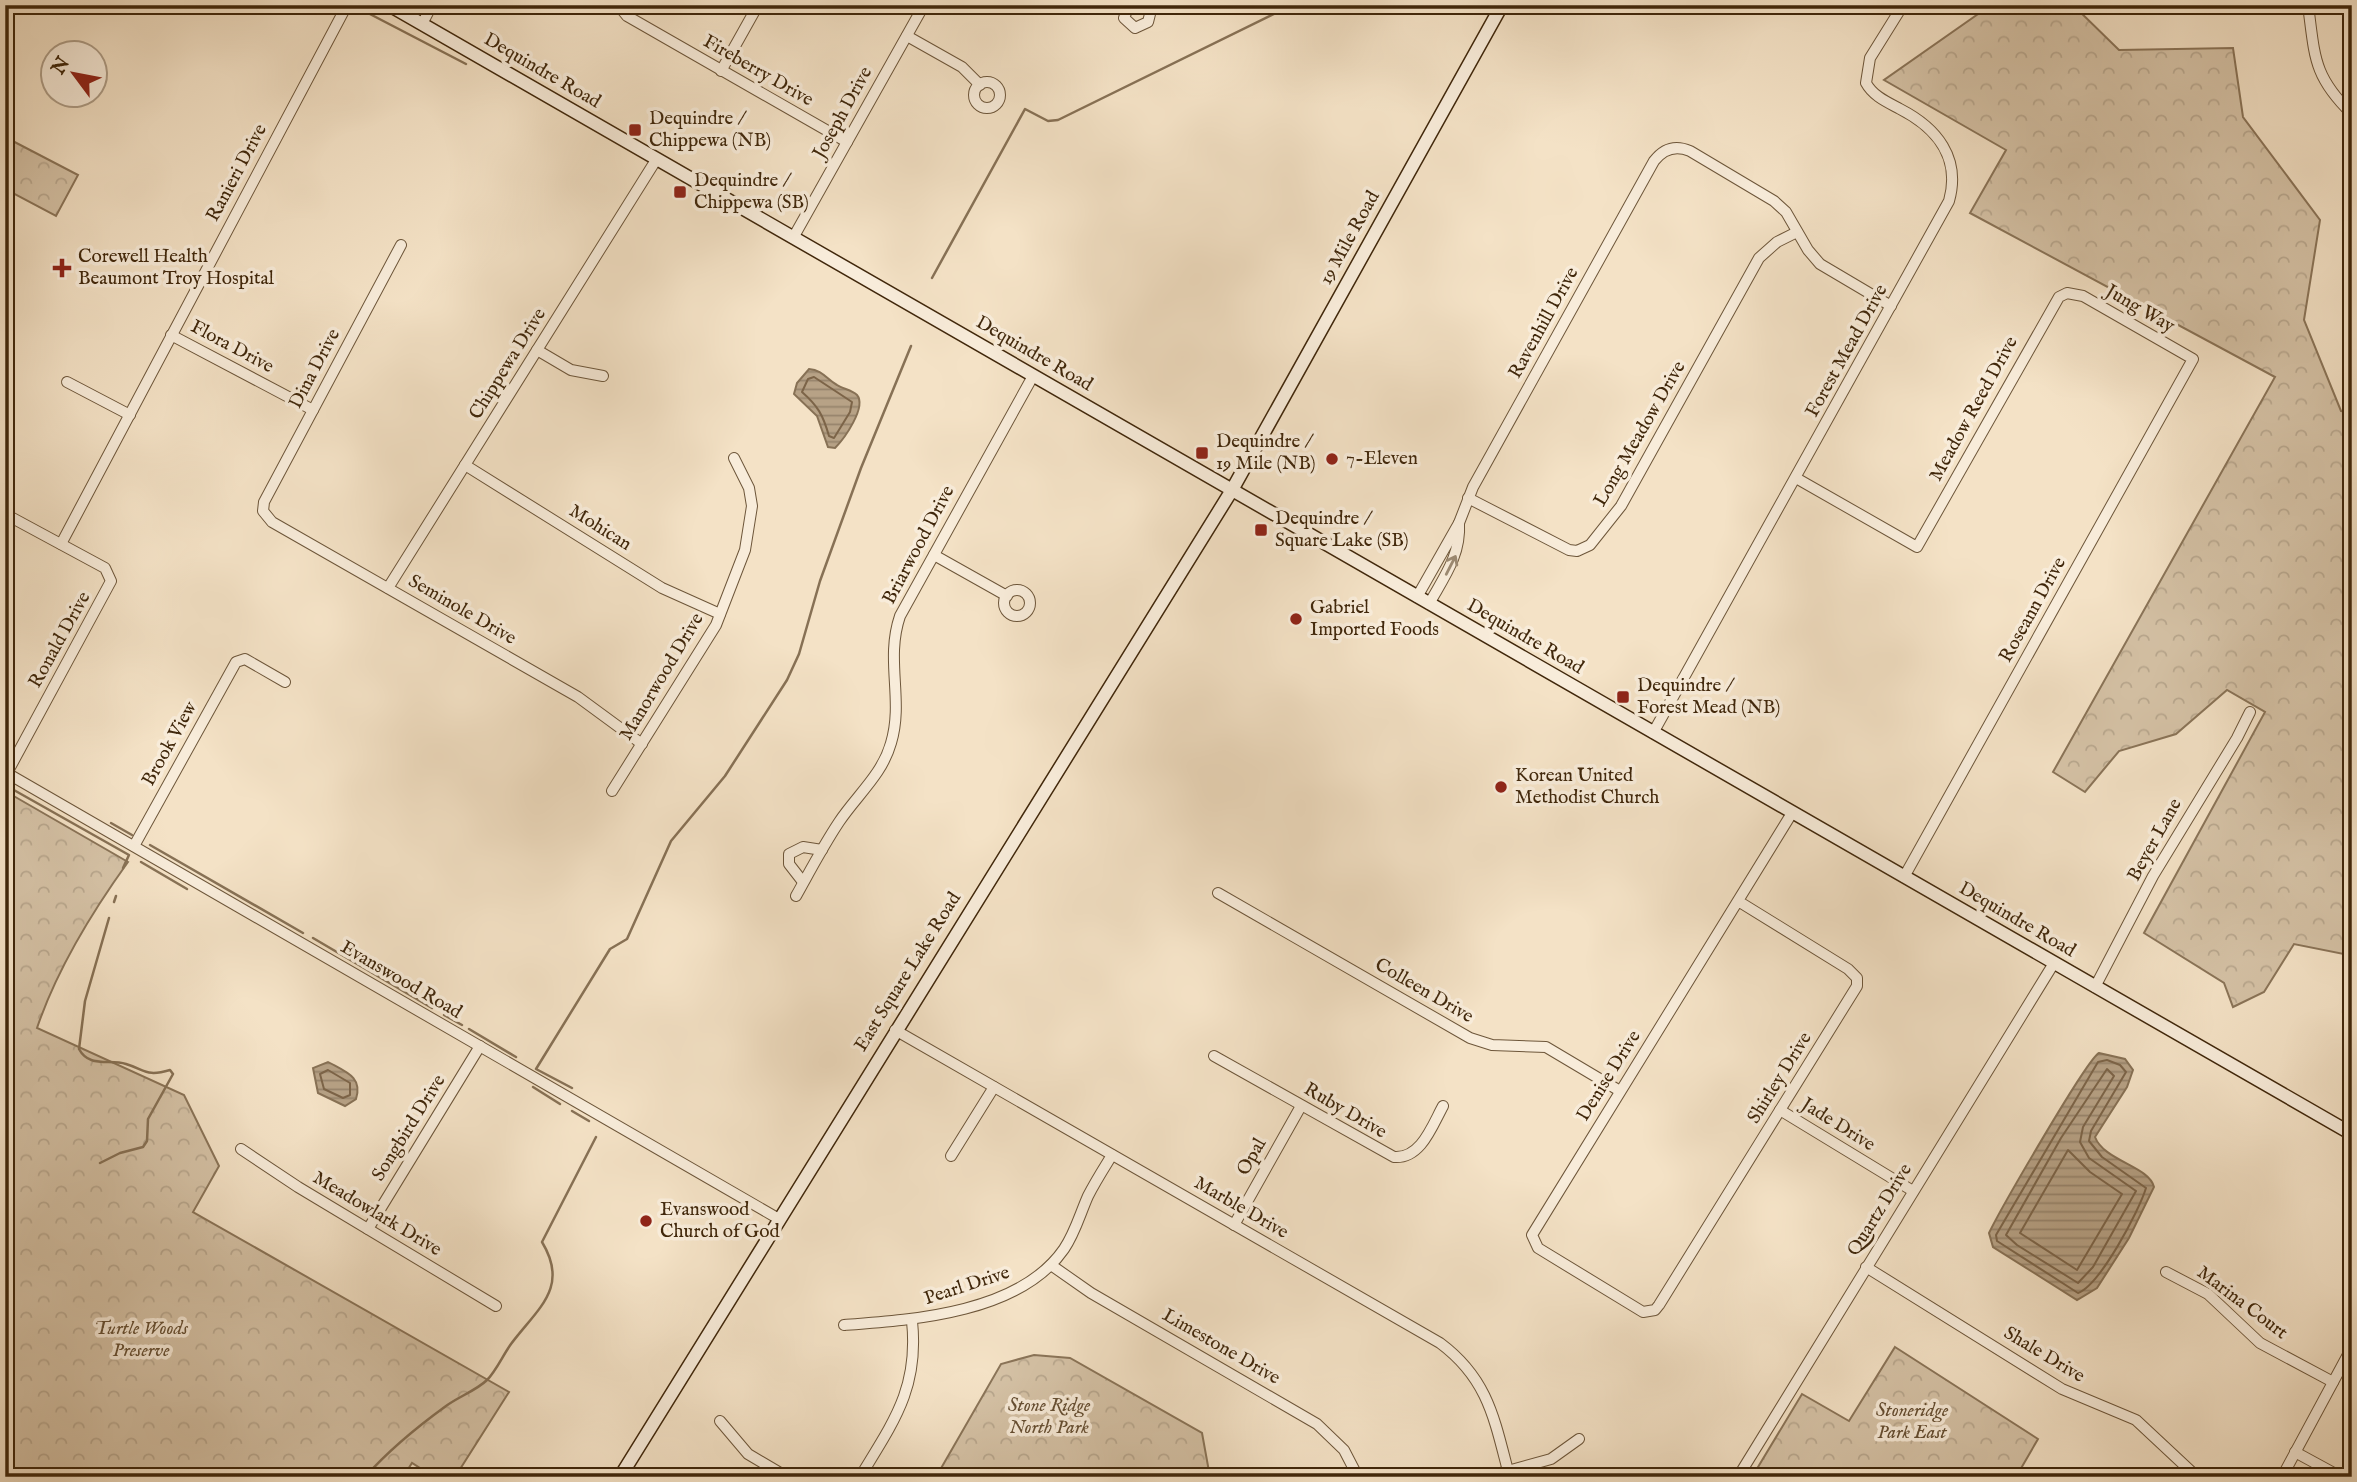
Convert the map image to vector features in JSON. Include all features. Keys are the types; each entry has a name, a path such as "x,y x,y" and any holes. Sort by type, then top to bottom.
{"main road":[{"name":"Dequindre Road","path":"389,5 2352,1133"},
{"name":"19 Mile Road","path":"1232,491 1502,5"},
{"name":"East Square Lake Road","path":"620,1477 1232,491"}],"street":[{"name":"Ranieri Drive","path":"61,544 347,5"},
{"path":"422,24 432,5"},
{"name":"Fireberry Drive","path":"618,5 627,16 847,142"},
{"path":"722,71 758,5"},
{"name":"Joseph Drive","path":"793,238 924,5"},
{"path":"1129,5 1124,18 1135,28 1148,22 1150,14 1145,5"},
{"name":"Forest Mead Drive","path":"1653,733 1944,214 1953,178 1949,158 1933,131 1916,117 1877,96 1866,83 1870,58 1903,5"},
{"path":"2308,5 2319,74 2331,93 2352,114"},
{"path":"907,36 962,67 980,85"},
{"name":"Ravenhill Drive","path":"1423,601 1457,553 1460,541 1459,523 1468,498 1654,161 1670,148 1690,151 1774,201 1786,212 1797,232"},
{"name":"Chippewa Drive","path":"388,588 656,160"},
{"path":"1797,232 1820,264 1891,306"},
{"name":"Long Meadow Drive","path":"1468,498 1569,550 1577,551 1590,545 1622,506 1759,258 1777,242 1797,232"},
{"name":"Dina Drive","path":"263,511 264,502 401,245"},
{"name":"Jung Way","path":"2067,293 2083,296 2193,359"},
{"name":"Meadow Reed Drive","path":"1796,478 1917,547 2053,304 2067,293"},
{"name":"Flora Drive","path":"172,335 313,410"},
{"path":"537,350 571,370 603,376"},
{"name":"Roseann Drive","path":"1904,877 2193,359"},
{"name":"Briarwood Drive","path":"796,896 846,812 874,779 888,754 895,726 892,658 895,631 908,601 1033,376"},
{"path":"67,382 130,415"},
{"name":"Manorwood Drive","path":"612,791 720,614 745,550 752,519 749,488 734,458"},
{"name":"Mohican","path":"465,465 662,588 720,614"},
{"name":"Seminole Drive","path":"263,511 272,522 578,696 642,744"},
{"name":"Ronald Drive","path":"5,514 109,571 111,581 6,773"},
{"path":"934,555 1007,596"},
{"name":"Brook View","path":"134,846 238,660 246,659 285,682"},
{"name":"Beyer Lane","path":"2095,986 2153,876 2250,712"},
{"name":"Evanswood Road","path":"6,773 779,1219"},
{"name":"Denise Drive","path":"1649,1312 1637,1309 1538,1248 1532,1240 1536,1225 1792,813"},
{"path":"803,883 789,864 789,853 797,847 822,850"},
{"name":"Colleen Drive","path":"1218,893 1470,1038 1493,1045 1546,1047 1620,1091"},
{"name":"Shirley Drive","path":"1649,1312 1659,1305 1855,990 1857,978 1848,969 1738,901"},
{"name":"Quartz Drive","path":"1738,1477 2054,963"},
{"name":"Marble Drive","path":"895,1030 1428,1335 1466,1364 1491,1408 1508,1471"},
{"name":"Songbird Drive","path":"368,1229 480,1046"},
{"name":"Ruby Drive","path":"1214,1056 1386,1154 1402,1158 1417,1150 1443,1106"},
{"path":"951,1156 994,1087"},
{"name":"Opal","path":"1234,1224 1301,1106"},
{"name":"Jade Drive","path":"1780,1110 1913,1191"},
{"name":"Meadowlark Drive","path":"241,1149 496,1306"},
{"name":"Pearl Drive","path":"844,1325 912,1321 1014,1291 1030,1283 1051,1265 1070,1238 1087,1198 1112,1154"},
{"name":"Limestone Drive","path":"1051,1265 1091,1293 1317,1424 1344,1450 1358,1477"},
{"name":"Shale Drive","path":"1866,1267 2062,1389 2136,1420 2197,1477"},
{"name":"Marina Court","path":"2166,1272 2208,1294 2260,1343 2333,1382"},
{"path":"860,1477 908,1392 914,1357 912,1321"},
{"path":"2282,1477 2352,1347"},
{"path":"720,1421 748,1454 787,1477"},
{"path":"1486,1477 1551,1459 1579,1439"},
{"path":"2295,1452 2341,1477"}],"green space":[{"path":"1991,5 2073,5 2119,50 2233,48 2243,117 2320,220 2304,320 2341,411 2352,412 2352,994 2343,1009 2344,954 2294,944 2264,992 2233,1007 2224,983 2144,933 2265,712 2227,690 2176,734 2119,751 2085,792 2053,772 2275,377 1970,213 2006,150 1884,80"},
{"path":"5,137 78,175 56,216 5,189"},
{"name":"Turtle Woods Preserve","path":"5,791 128,862 76,942 37,1028 184,1095 219,1166 193,1212 509,1392 455,1477 434,1477 412,1463 403,1477 5,1477"},
{"name":"Stoneridge Park East","path":"1895,1347 2038,1439 2016,1477 1752,1477 1802,1394 1849,1421"},
{"name":"Stone Ridge North Park","path":"1034,1355 1070,1358 1202,1433 1210,1477 936,1477 1001,1364"}],"water":[{"path":"809,369 818,371 837,385 855,393 859,400 853,423 835,448 828,447 817,416 794,394 797,383"},
{"path":"2099,1053 2125,1059 2133,1070 2127,1087 2095,1137 2107,1152 2144,1174 2154,1187 2129,1238 2097,1288 2077,1300 1993,1247 1989,1233 2062,1107"},
{"path":"328,1062 351,1076 357,1085 356,1099 345,1106 318,1093 313,1068"}],"waterway":[{"path":"932,278 1025,109 1048,121 1058,120 1292,5"},
{"path":"366,12 466,64"},
{"path":"572,1088 536,1069 610,949 627,939 671,841 725,776 787,680 799,654 820,581 861,468 911,346"},
{"path":"5,785 129,855 123,868"},
{"path":"111,823 132,835"},
{"path":"150,845 303,933"},
{"path":"141,862 187,889"},
{"path":"114,902 116,896"},
{"path":"100,1163 120,1153 143,1147 147,1141 148,1119 173,1074 170,1070 151,1073 126,1064 94,1061 88,1059 79,1049 85,1001 109,918"},
{"path":"313,938 432,1008"},
{"path":"444,1015 462,1025"},
{"path":"469,1029 516,1057"},
{"path":"533,1087 560,1104"},
{"path":"572,1111 589,1121"},
{"path":"365,1477 424,1422 487,1380 540,1308 547,1297 553,1272 542,1242 596,1137"}],"place":[{"name":"Dequindre / Chippewa (NB)","path":"635,130"},
{"name":"Dequindre / Chippewa (SB)","path":"680,192"},
{"name":"Corewell Health Beaumont Troy Hospital","path":"62,268"},
{"name":"Dequindre / 19 Mile (NB)","path":"1202,453"},
{"name":"7-Eleven","path":"1332,459"},
{"name":"Dequindre / Square Lake (SB)","path":"1261,530"},
{"name":"Gabriel Imported Foods","path":"1296,619"},
{"name":"Dequindre / Forest Mead (NB)","path":"1623,697"},
{"name":"Korean United Methodist Church","path":"1501,787"},
{"name":"Evanswood Church of God","path":"646,1221"}]}
